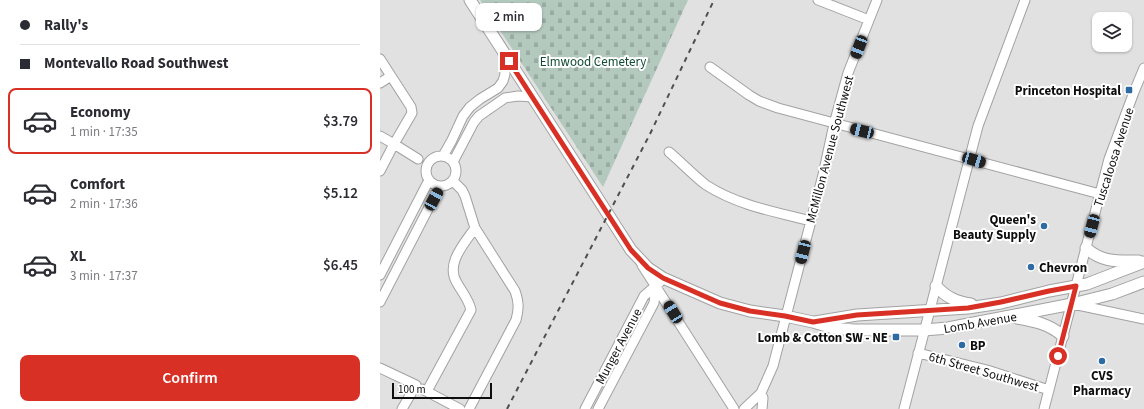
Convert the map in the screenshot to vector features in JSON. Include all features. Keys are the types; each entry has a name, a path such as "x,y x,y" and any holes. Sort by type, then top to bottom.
{"main road":[{"name":"Lomb Avenue","path":"470,0 610,219 631,250 660,282 720,303 750,311 785,316 833,328 853,330 924,330 948,328 1072,304 1112,294 1144,282"},
{"path":"1086,248 1098,257 1105,260 1144,261"},
{"name":"Lomb Avenue","path":"813,322 857,315 982,306 1096,281 1144,261"},
{"path":"936,286 943,294 958,302 982,306"},
{"path":"1011,317 1045,324 1057,330 1063,336"}],"street":[{"path":"818,0 869,20"},
{"name":"McMillon Avenue Southwest","path":"744,409 761,393 773,366 848,74 877,0"},
{"path":"904,409 978,126 1025,0"},
{"path":"443,156 463,116 470,107 498,88 503,81 505,74 503,52"},
{"path":"380,59 411,107 412,113 380,171"},
{"path":"710,67 759,101 797,114 969,158 1100,194"},
{"name":"Tuscaloosa Avenue","path":"1044,409 1109,159 1144,68"},
{"path":"380,83 391,76"},
{"path":"454,162 474,122 479,116 505,98 518,96 532,97"},
{"path":"380,136 428,164"},
{"path":"669,152 705,184 719,192 761,208 811,221"},
{"path":"443,156 450,158 454,162 457,171 453,181 449,184 440,186 434,185 429,180 426,173 428,164 435,157 443,156"},
{"path":"380,275 429,180"},
{"path":"453,181 462,190 475,228 515,291 518,301 516,320 469,409"},
{"path":"380,302 440,186"},
{"path":"427,392 471,310 470,303 454,279 452,270 454,261 475,228"},
{"path":"660,282 734,409"},
{"name":"Munger Avenue","path":"585,409 644,296 660,282"},
{"name":"Munger Avenue","path":"598,409 654,303 660,282"},
{"path":"1072,304 1144,320"},
{"name":"6th Street Southwest","path":"918,353 987,370 1049,390"},
{"path":"380,368 416,385 460,409"},
{"path":"599,382 610,387"},
{"path":"402,409 416,385"},
{"path":"761,393 763,398 762,409"}],"green space":[{"name":"Elmwood Cemetery","path":"480,0 688,0 603,187"}],"railway":[{"path":"507,409 650,134 714,0"}],"place":[{"name":"Princeton Hospital","path":"1129,90"},
{"name":"Queen's Beauty Supply","path":"1044,226"},
{"name":"Chevron","path":"1031,267"},
{"name":"Lomb & Cotton SW - NE","path":"896,337"},
{"name":"BP","path":"962,345"},
{"name":"CVS Pharmacy","path":"1102,361"}],"route":[{"path":"509,61 631,250 648,268 663,278 720,303 750,311 813,322 857,315 968,308 1076,286 1058,356"}]}
